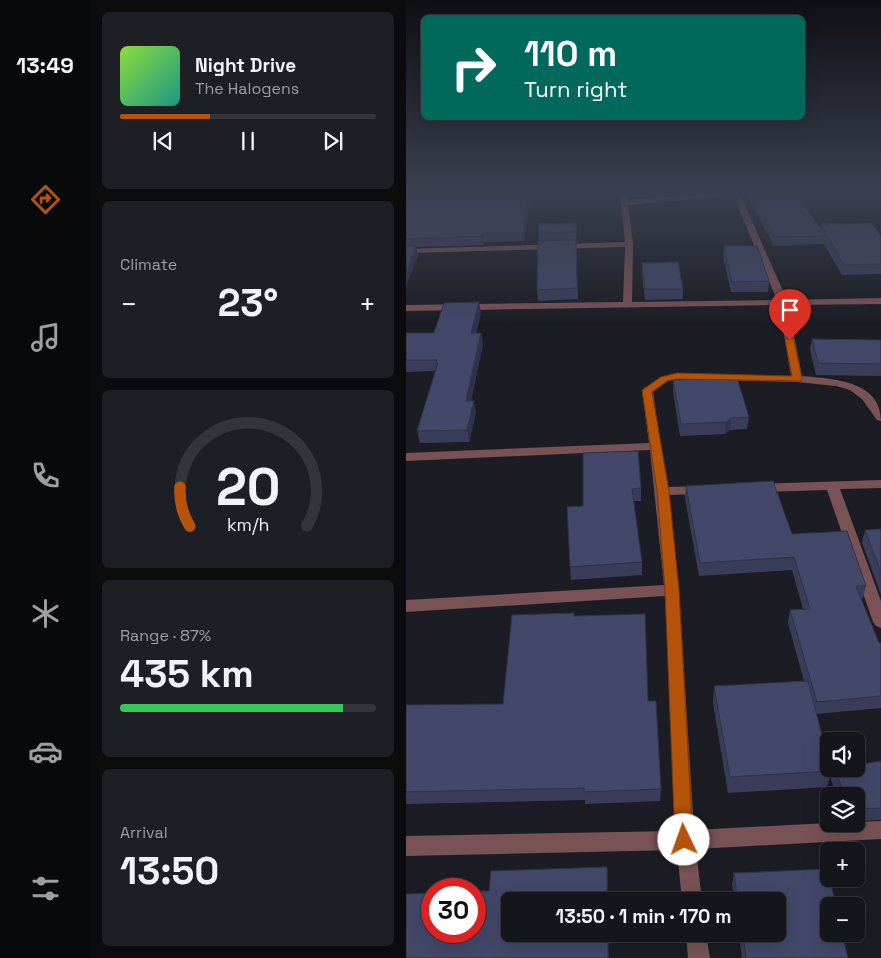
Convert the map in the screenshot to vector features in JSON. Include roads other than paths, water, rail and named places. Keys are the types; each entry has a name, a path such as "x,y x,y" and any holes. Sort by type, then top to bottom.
{"street":[{"path":"627,305 628,235"},
{"path":"754,235 783,302 797,379"},
{"path":"406,251 629,244"},
{"path":"406,308 881,301"},
{"path":"691,892 684,840 672,590 663,491 646,390 664,379 677,376 797,379 837,383 854,388 866,397 881,418"},
{"path":"406,457 655,446"},
{"path":"742,488 881,484"},
{"path":"832,486 881,622"},
{"path":"663,491 712,489"},
{"path":"406,606 672,590"},
{"path":"406,846 684,840 881,830"},
{"path":"697,942 699,958"}]}
